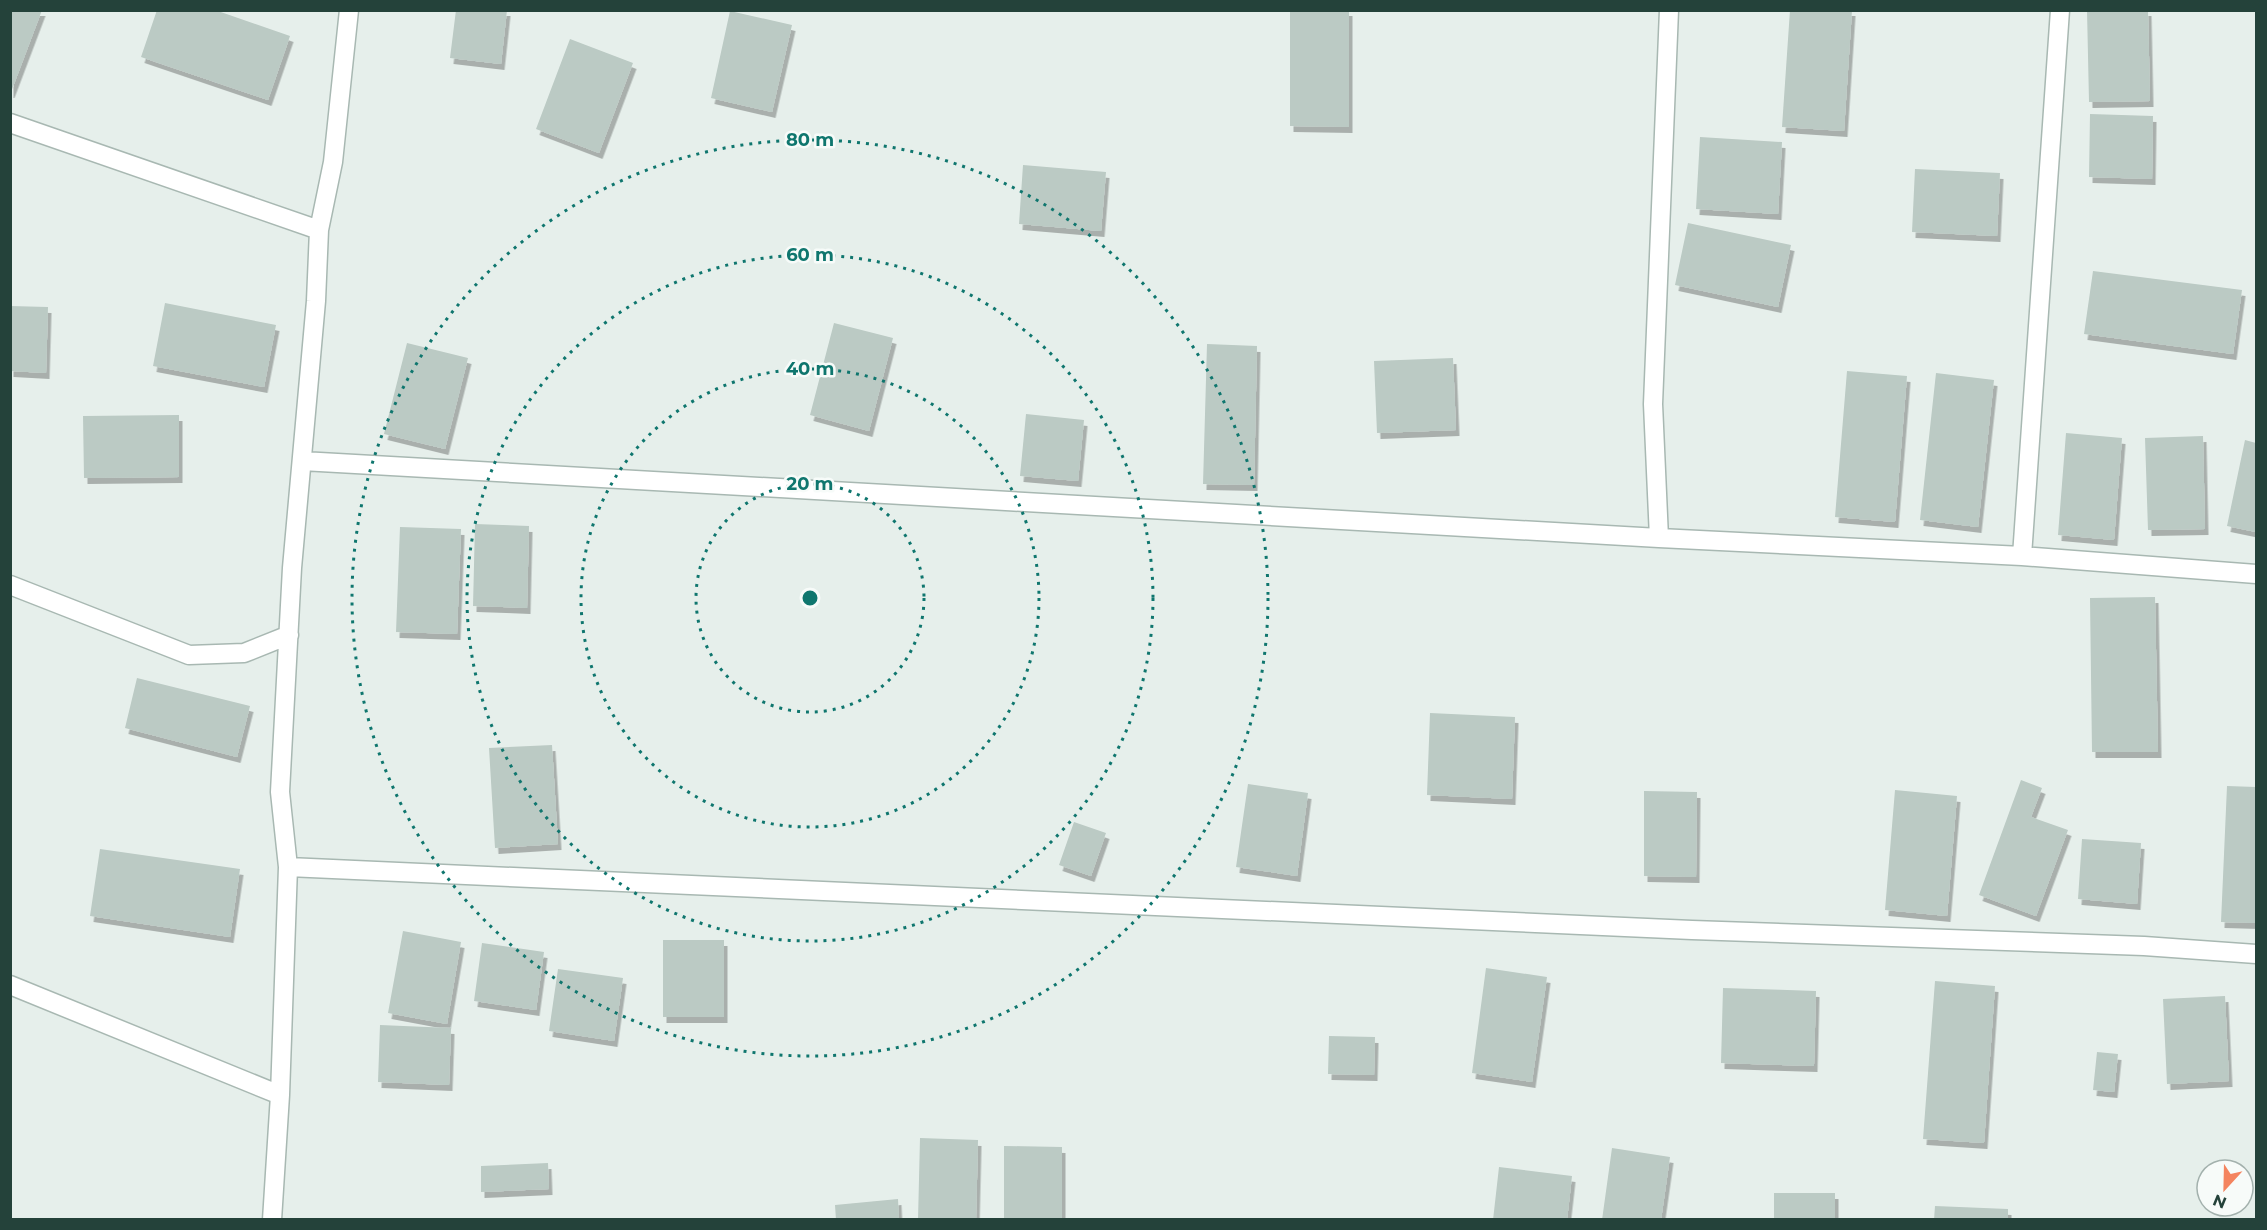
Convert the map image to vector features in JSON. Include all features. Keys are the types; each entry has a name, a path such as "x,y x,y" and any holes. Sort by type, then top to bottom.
{"street":[{"path":"272,1220 280,1095 288,867 280,792 289,635 316,300 319,230 333,162 349,10"},
{"path":"1659,538 1653,404 1669,10"},
{"path":"2022,556 2060,10"},
{"path":"10,123 319,230"},
{"path":"302,461 1659,538 2022,556 2256,574"},
{"path":"10,585 189,654 244,653 289,635"},
{"path":"288,867 1681,930 2144,946 2256,954"},
{"path":"10,985 280,1095"}],"building":[{"path":"10,10 42,10 11,92 10,92"},
{"path":"157,10 215,10 290,36 268,100 141,57"},
{"path":"456,10 507,10 501,64 450,58"},
{"path":"1290,10 1349,10 1349,127 1290,126"},
{"path":"1790,10 1852,10 1844,131 1782,127"},
{"path":"2087,10 2148,10 2150,101 2089,102"},
{"path":"730,11 792,25 772,112 711,98"},
{"path":"570,39 633,63 599,153 536,129"},
{"path":"2090,114 2153,116 2152,179 2089,177"},
{"path":"1700,137 1782,142 1778,214 1696,209"},
{"path":"1023,165 1106,172 1101,231 1019,224"},
{"path":"1915,169 2000,173 1997,236 1912,232"},
{"path":"1688,223 1791,245 1778,307 1675,285"},
{"path":"2093,271 2242,290 2233,354 2084,334"},
{"path":"165,303 276,325 264,387 153,366"},
{"path":"10,306 48,307 46,373 10,371"},
{"path":"834,323 893,338 869,431 810,415"},
{"path":"407,343 468,358 445,449 384,434"},
{"path":"1207,344 1257,346 1254,485 1203,484"},
{"path":"1453,358 1456,430 1377,433 1374,361"},
{"path":"1847,371 1907,376 1895,522 1835,517"},
{"path":"1936,373 1994,380 1978,527 1920,520"},
{"path":"1026,414 1084,420 1078,481 1020,476"},
{"path":"179,415 179,477 84,478 83,416"},
{"path":"2066,433 2122,438 2114,540 2058,535"},
{"path":"2203,436 2205,529 2148,530 2145,438"},
{"path":"2245,440 2256,443 2256,532 2227,526"},
{"path":"475,524 529,526 527,608 473,606"},
{"path":"400,527 461,529 457,634 396,632"},
{"path":"2155,597 2158,752 2092,752 2090,598"},
{"path":"137,678 250,706 237,757 125,728"},
{"path":"1430,713 1515,717 1512,799 1427,795"},
{"path":"552,745 558,844 495,848 489,748"},
{"path":"2021,780 2042,788 2031,817 2068,830 2036,916 1979,895"},
{"path":"1248,784 1308,793 1297,876 1236,867"},
{"path":"2227,786 2256,787 2256,923 2221,922"},
{"path":"1895,790 1957,796 1947,916 1885,910"},
{"path":"1644,791 1697,792 1696,877 1644,876"},
{"path":"1074,822 1106,833 1091,876 1059,865"},
{"path":"2082,839 2141,843 2137,904 2078,899"},
{"path":"100,849 240,869 230,937 90,916"},
{"path":"403,931 461,942 447,1024 388,1013"},
{"path":"663,940 724,940 724,1017 663,1017"},
{"path":"482,943 544,952 536,1010 474,1001"},
{"path":"1486,968 1547,977 1532,1082 1472,1073"},
{"path":"558,969 623,978 614,1041 549,1031"},
{"path":"1935,981 1995,986 1984,1143 1923,1139"},
{"path":"1723,988 1816,991 1814,1066 1721,1063"},
{"path":"2225,996 2229,1081 2167,1084 2163,999"},
{"path":"380,1025 451,1028 449,1085 378,1082"},
{"path":"1329,1036 1375,1037 1374,1075 1328,1074"},
{"path":"2097,1052 2118,1054 2114,1092 2093,1090"},
{"path":"920,1138 978,1140 976,1220 918,1220"},
{"path":"1004,1146 1062,1147 1062,1220 1004,1220"},
{"path":"1612,1148 1670,1157 1661,1220 1602,1220"},
{"path":"548,1163 549,1189 481,1192 481,1166"},
{"path":"1499,1167 1572,1176 1567,1220 1493,1220"},
{"path":"1774,1193 1835,1193 1835,1220 1774,1220"},
{"path":"898,1199 899,1220 836,1220 835,1205"},
{"path":"1935,1206 2008,1209 2008,1220 1934,1220"}]}
